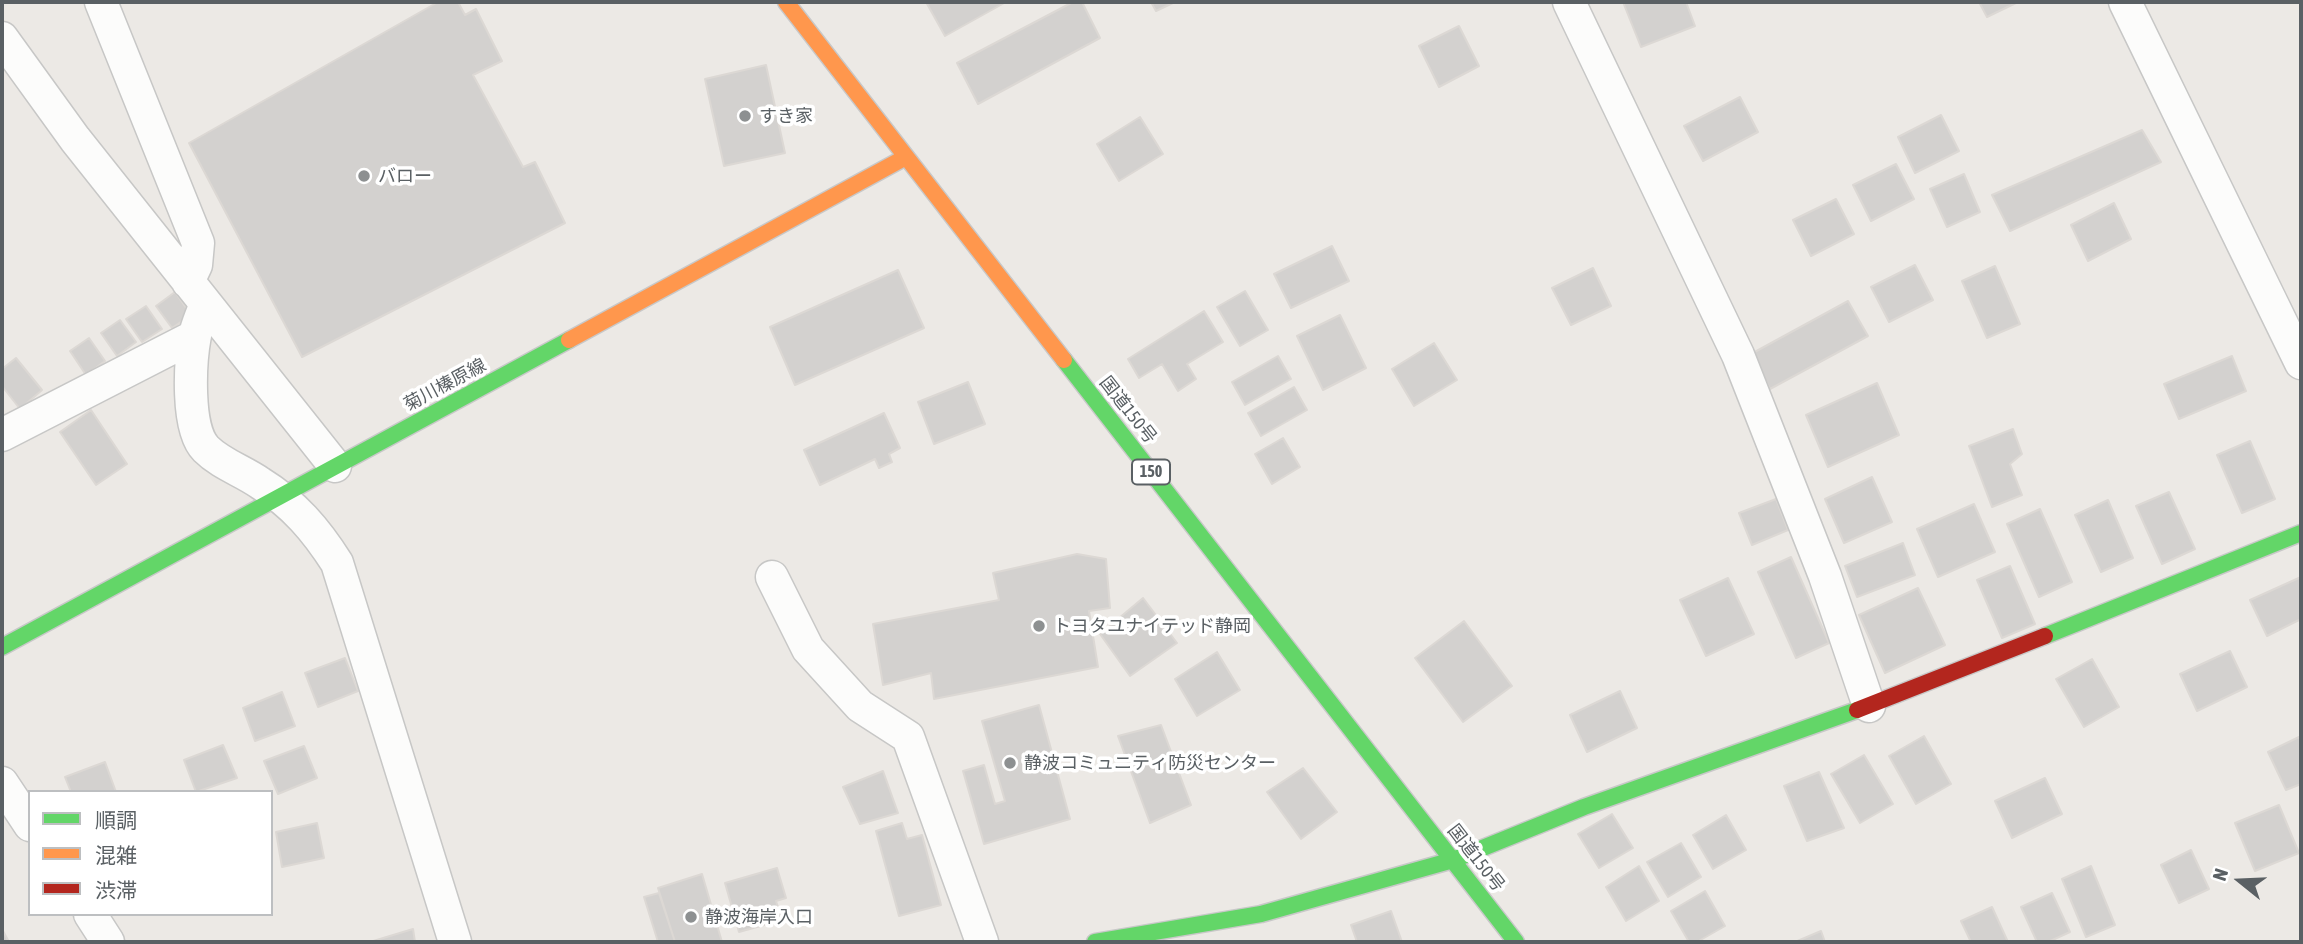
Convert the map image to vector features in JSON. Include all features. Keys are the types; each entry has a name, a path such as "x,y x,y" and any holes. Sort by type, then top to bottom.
{"main road":[{"name":"国道150号","path":"786,2 1516,942"},
{"name":"菊川榛原線","path":"2,647 906,157"},
{"path":"1095,942 1261,914 1453,860 1584,807 1869,706 2301,533"}],"street":[{"path":"101,2 198,243 191,398 195,430 204,447 219,460 261,483 294,507 318,533 337,563 455,942"},
{"path":"1569,2 1738,355 1825,576 1869,706"},
{"path":"2125,2 2301,363"},
{"path":"2,38 75,139 335,466"},
{"path":"2,435 195,336"},
{"path":"772,577 808,649 860,706 908,737 982,942"},
{"path":"2,783 28,822"},
{"path":"91,916 108,942"}],"building":[{"path":"438,2 458,2 465,15 476,9 502,61 473,75 523,167 535,162 565,223 302,357 189,143"},
{"path":"926,2 1006,2 945,36"},
{"path":"1073,2 1082,2 1100,38 978,104 957,63"},
{"path":"1151,2 1175,2 1156,11"},
{"path":"1623,2 1686,2 1695,26 1641,47"},
{"path":"1979,2 2018,2 1987,17"},
{"path":"1459,26 1479,66 1439,87 1419,46"},
{"name":"すき家","path":"766,65 785,153 724,166 705,79"},
{"path":"1740,97 1758,132 1703,161 1684,126"},
{"path":"1941,115 1959,151 1915,173 1898,137"},
{"path":"1140,117 1163,154 1119,181 1097,144"},
{"path":"2142,130 2161,162 2010,231 1992,195"},
{"path":"1896,164 1914,199 1871,221 1853,185"},
{"path":"1964,174 1980,212 1947,227 1930,189"},
{"path":"1836,199 1854,234 1811,256 1793,220"},
{"path":"2114,203 2131,239 2088,261 2071,225"},
{"path":"1332,246 1349,281 1291,308 1274,274"},
{"path":"1915,265 1933,300 1889,322 1871,287"},
{"path":"1995,266 2020,324 1987,338 1962,281"},
{"path":"1593,268 1611,306 1571,325 1552,288"},
{"path":"898,270 924,328 795,385 770,327"},
{"path":"1245,291 1268,330 1240,346 1217,307"},
{"path":"175,292 191,315 172,328 156,306"},
{"path":"1848,301 1868,336 1770,389 1751,354"},
{"path":"146,306 162,329 142,342 126,319"},
{"path":"1204,311 1223,342 1187,364 1196,379 1178,391 1162,364 1139,378 1128,359"},
{"path":"1340,315 1366,368 1323,390 1297,336"},
{"path":"120,320 136,342 117,356 101,333"},
{"path":"89,338 105,361 86,375 70,351"},
{"path":"1434,343 1457,380 1414,406 1392,369"},
{"path":"1278,356 1291,379 1245,405 1232,382"},
{"path":"2232,356 2246,391 2179,419 2164,384"},
{"path":"16,358 42,390 20,409 2,386 2,369"},
{"path":"968,382 985,424 934,444 918,402"},
{"path":"1877,383 1899,435 1828,467 1806,415"},
{"path":"1294,387 1307,410 1261,436 1248,413"},
{"path":"91,410 127,464 96,485 60,432"},
{"path":"884,413 900,448 889,454 892,462 879,468 875,459 820,485 804,450"},
{"path":"2013,429 2022,454 2010,464 2022,495 1992,507 1969,446"},
{"path":"1283,438 1300,467 1272,484 1255,454"},
{"path":"2250,441 2275,499 2242,513 2217,455"},
{"path":"1872,477 1892,522 1844,543 1825,499"},
{"path":"2169,492 2195,549 2162,564 2136,506"},
{"path":"1776,499 1788,530 1752,545 1739,513"},
{"path":"2108,500 2133,558 2101,572 2075,515"},
{"path":"1974,504 1995,552 1938,577 1917,529"},
{"path":"2040,509 2072,582 2039,597 2007,524"},
{"path":"1903,543 1915,575 1857,597 1845,566"},
{"path":"1077,554 1106,559 1110,608 1089,611 1098,667 934,699 931,673 883,685 873,624 999,600 993,573"},
{"path":"1791,557 1829,643 1796,658 1758,572"},
{"path":"2010,566 2035,624 2002,638 1977,580"},
{"path":"2301,577 2301,619 2267,636 2250,600"},
{"path":"1728,578 1754,634 1706,656 1680,600"},
{"path":"1918,588 1945,645 1885,673 1859,615"},
{"path":"1143,598 1177,643 1130,676 1100,634"},
{"path":"1464,621 1512,686 1463,722 1415,658"},
{"path":"2230,651 2247,687 2197,711 2180,674"},
{"path":"1217,652 1240,690 1197,716 1175,679"},
{"path":"345,658 358,691 318,707 305,673"},
{"path":"2092,659 2119,707 2084,727 2056,679"},
{"path":"1620,691 1637,728 1587,752 1570,715"},
{"path":"282,692 295,726 255,741 243,708"},
{"path":"1039,705 1070,819 984,844 963,771 984,765 995,804 1005,801 982,721"},
{"path":"1161,725 1191,805 1150,823 1118,736"},
{"path":"1924,736 1951,784 1916,804 1889,756"},
{"path":"2299,737 2301,784 2286,790 2268,752"},
{"path":"223,745 237,778 195,790 184,760"},
{"path":"304,746 317,778 278,794 264,761"},
{"path":"1864,755 1893,804 1860,823 1831,774"},
{"path":"105,762 115,790 70,790 65,777"},
{"path":"1303,768 1337,812 1301,839 1267,792"},
{"path":"883,771 898,813 860,824 843,787"},
{"path":"1819,772 1844,828 1807,841 1784,786"},
{"path":"2045,778 2062,814 2012,838 1995,801"},
{"path":"2279,805 2299,853 2255,871 2235,823"},
{"path":"1612,814 1633,848 1599,868 1578,834"},
{"path":"1726,815 1746,850 1713,869 1693,835"},
{"path":"317,823 324,858 282,867 276,832"},
{"path":"902,823 907,839 922,835 941,905 899,916 876,831"},
{"path":"1681,843 1701,877 1668,897 1647,862"},
{"path":"2191,850 2209,889 2179,903 2161,865"},
{"path":"1639,866 1659,901 1626,921 1606,887"},
{"path":"2091,866 2115,925 2086,937 2062,879"},
{"path":"777,868 786,898 776,901 782,920 739,932 725,883"},
{"name":"静波海岸入口","path":"702,874 722,942 675,942 658,888"},
{"path":"1705,891 1725,926 1697,942 1689,942 1671,911"},
{"path":"659,893 675,942 658,942 644,897"},
{"path":"2052,893 2070,932 2048,942 2037,942 2021,907"},
{"path":"1992,907 2008,942 1971,942 1961,921"},
{"path":"1391,911 1402,942 1357,942 1351,925"},
{"path":"2,929 9,942 2,942"},
{"path":"413,929 415,942 370,942"},
{"path":"1821,931 1825,942 1795,942"}],"traffic: fast":[{"path":"2,647 569,340"},
{"path":"1064,360 1516,942"},
{"path":"2045,636 2301,533"},
{"path":"1095,942 1261,914 1453,860 1584,807 1857,710"}],"traffic: slow":[{"path":"786,2 1064,360"},
{"path":"569,340 906,157"}],"traffic: jam":[{"path":"1857,710 2045,636"}],"place":[{"name":"すき家","path":"745,116"},
{"name":"バロー","path":"364,176"},
{"name":"トヨタユナイテッド静岡","path":"1039,626"},
{"name":"静波コミュニティ防災センター","path":"1010,763"},
{"name":"静波海岸入口","path":"691,917"}]}
